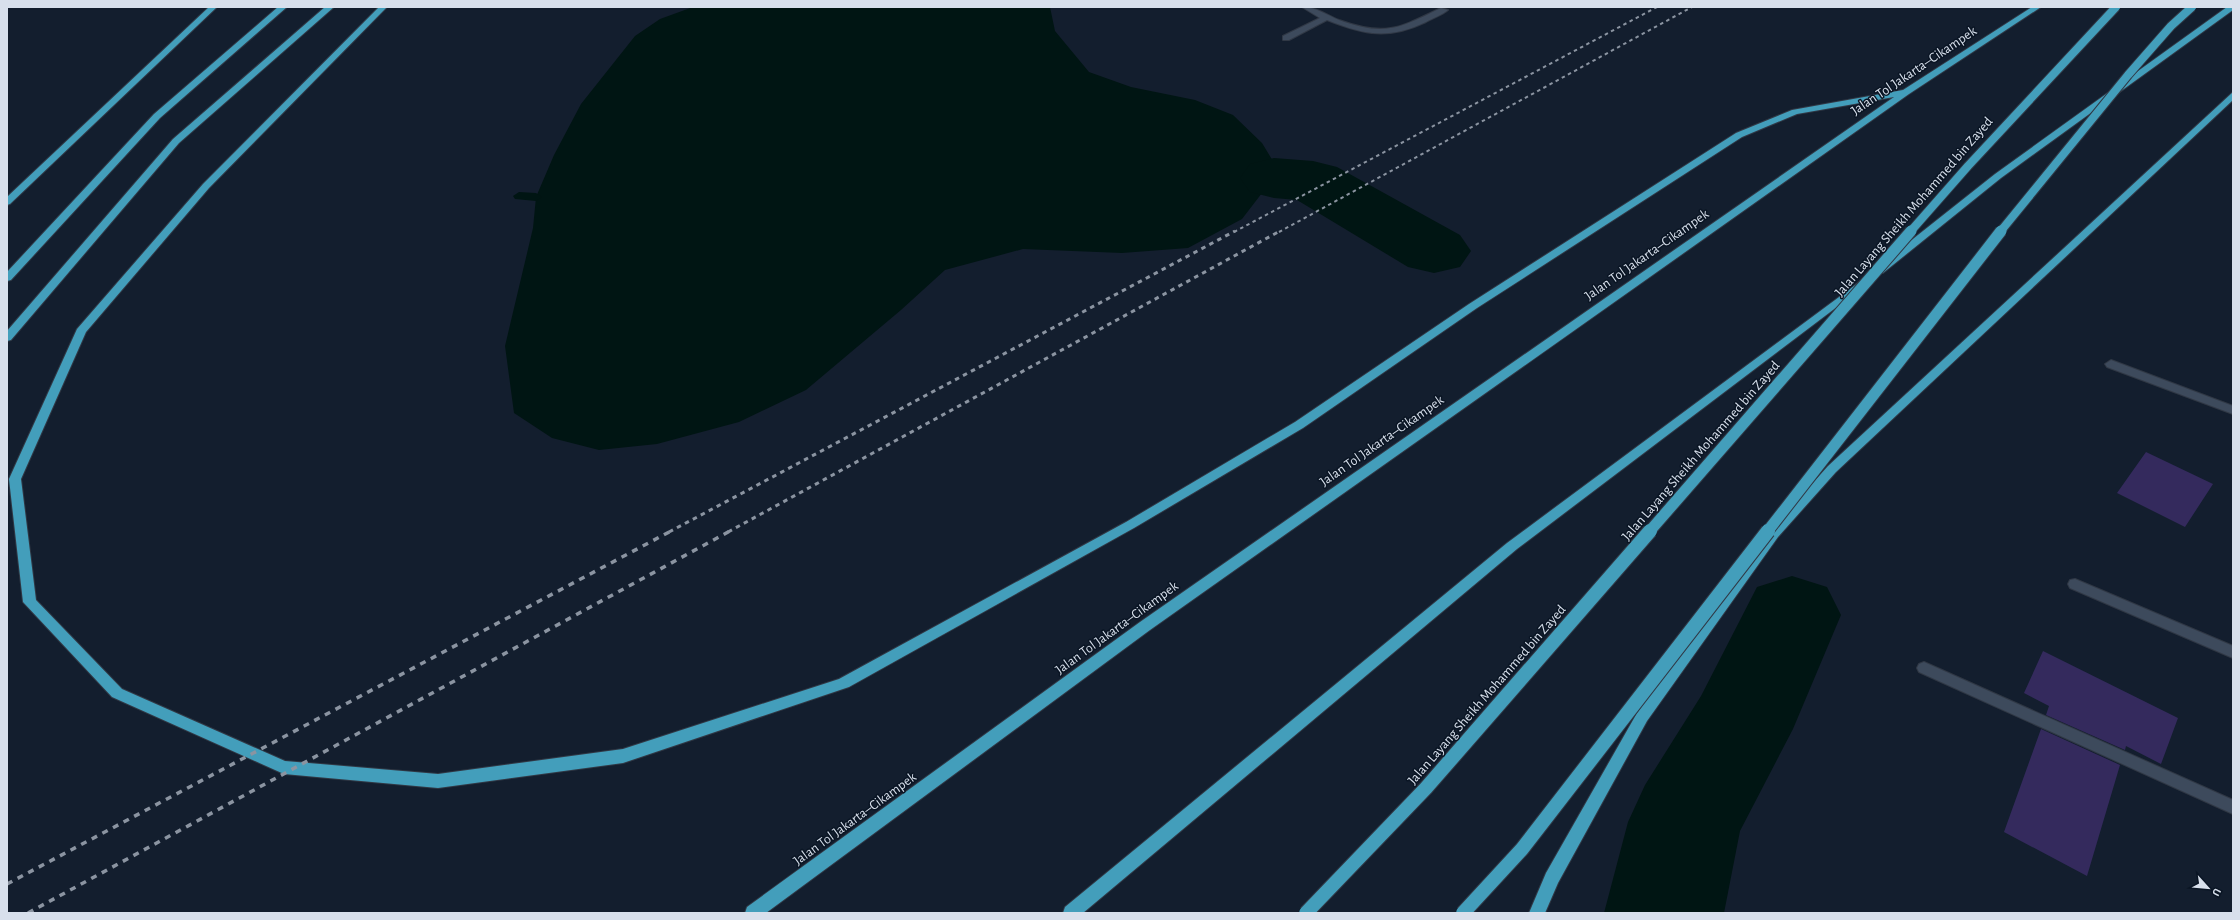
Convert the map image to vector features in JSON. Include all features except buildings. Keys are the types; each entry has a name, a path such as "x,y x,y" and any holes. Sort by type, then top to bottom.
{"highway":[{"path":"7,202 213,7"},
{"path":"7,278 157,116 283,7"},
{"path":"7,338 176,141 330,7"},
{"path":"383,7 206,186 80,331 15,479 30,602 117,693 284,767 438,781 623,756 844,683 1130,525 1299,425 1473,306 1739,136 1796,112 1906,92"},
{"name":"Jalan Tol Jakarta–Cikampek","path":"753,913 1145,626 1906,92 2037,7"},
{"name":"Jalan Layang Sheikh Mohammed bin Zayed","path":"1306,913 1426,788 1968,166 2116,7"},
{"path":"1463,913 1522,848 1968,272 2128,75 2171,26 2192,7"},
{"path":"1071,913 1512,546 1911,247 1998,176 2232,7"},
{"path":"1538,913 1552,878 1642,716 1774,534 1832,469 2233,95"}],"street":[{"path":"1306,7 1348,25 1384,33 1396,31 1444,10"},
{"path":"1286,38 1327,17"},
{"path":"2111,364 2233,410"},
{"path":"2075,584 2233,652"},
{"path":"1924,668 2233,807"}],"shaded area":[{"path":"693,7 1050,7 1055,31 1089,72 1131,87 1195,100 1233,115 1262,143 1279,171 1242,219 1188,248 1122,253 1023,249 945,270 901,310 806,390 739,422 657,444 599,450 552,438 514,413 505,346 533,228 536,197 554,155 581,104 635,36 660,19"}],"waterway":[{"path":"1274,178 1313,181 1434,251"},
{"path":"519,196 536,197"},
{"path":"1664,913 1685,822 1739,729 1792,615"}],"railway":[{"path":"1234,232 1657,7"},
{"path":"1279,232 1692,7"},
{"path":"669,532 1235,231"},
{"path":"728,532 1280,231"},
{"path":"7,884 671,531"},
{"path":"28,913 730,531"}]}
